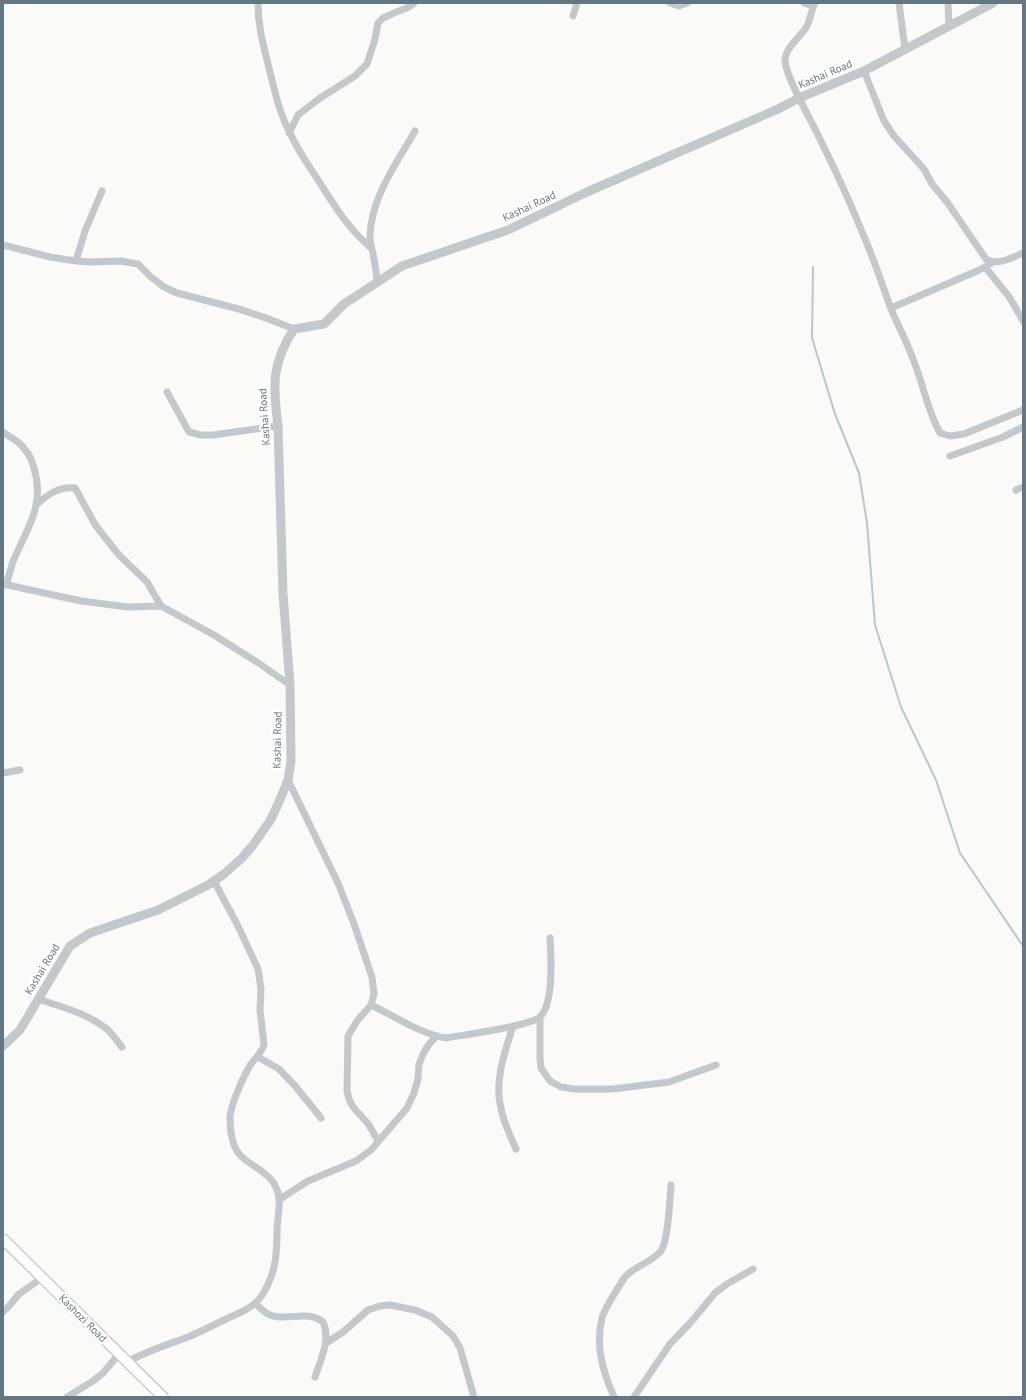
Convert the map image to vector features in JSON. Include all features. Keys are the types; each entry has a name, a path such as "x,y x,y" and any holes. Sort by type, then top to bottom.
{"main road":[{"name":"Kashozi Road","path":"3,1239 163,1397"}],"street":[{"path":"258,3 262,42 279,107 289,133 344,220 356,235 370,248"},
{"path":"289,133 298,115 320,98 355,76 367,64 375,39 378,23 383,18 394,12 409,7 414,3"},
{"path":"573,16 577,3"},
{"path":"670,3 679,6 687,3"},
{"path":"804,3 814,5 807,26 789,49 785,61 787,69 847,196 867,243 891,308 913,358 924,388 930,412 940,433 950,436 964,434 1023,410"},
{"path":"899,3 905,49"},
{"path":"948,3 949,26"},
{"name":"Kashai Road","path":"3,1046 20,1030 70,946 90,933 158,910 214,881 224,874 242,858 270,821 288,780 291,761 290,685 284,594 278,426 274,398 274,381 278,362 286,342 294,329 324,324 344,304 402,266 508,230 587,192 864,71 993,3"},
{"path":"864,71 884,121 898,141 927,174 932,184 947,202 981,254 992,263"},
{"path":"377,281 374,259 370,248 372,221 381,191 415,131"},
{"path":"76,261 85,231 102,191"},
{"path":"3,246 50,257 76,261 121,261 138,264 164,287 177,293 239,309 294,329"},
{"path":"891,308 992,263 1000,262 1023,253"},
{"path":"985,267 1010,298 1023,321"},
{"path":"167,392 189,432 213,435 278,426"},
{"path":"950,456 1003,437 1023,427"},
{"path":"3,432 19,443 32,460 38,480 38,496 36,506 25,538 14,559 4,584 81,602 128,607 161,606 214,635 290,685"},
{"path":"1016,490 1023,487"},
{"path":"36,506 51,493 64,488 75,488 96,526 119,555 147,582 161,606"},
{"path":"3,773 20,770"},
{"path":"288,780 338,883 372,977 374,994 372,1005 357,1021 348,1036 347,1091 348,1099 353,1108 368,1124 378,1141"},
{"path":"127,1362 142,1354 189,1336 244,1311 255,1303 262,1294 275,1265 280,1199 272,1180 242,1157 238,1152 232,1137 230,1117 232,1105 248,1069 263,1050 264,1044 260,1010 261,989 258,969 238,926 214,881"},
{"path":"550,938 551,975 545,1011 540,1018 541,1068 550,1082 574,1089 613,1090 670,1082 716,1065"},
{"path":"38,999 72,1010 97,1022 109,1031 122,1047"},
{"path":"372,1005 426,1032 446,1038 512,1026 540,1018"},
{"path":"512,1026 499,1084 504,1122 516,1149"},
{"path":"280,1199 308,1181 356,1161 371,1150 407,1108 414,1094 418,1079 419,1064 430,1043 437,1036"},
{"path":"258,1057 279,1069 321,1118"},
{"path":"614,1397 606,1377 600,1353 602,1317 629,1272 655,1256 663,1249 671,1185"},
{"path":"634,1397 670,1344 692,1322 715,1293 727,1284 753,1269"},
{"path":"3,1312 19,1294 42,1278"},
{"path":"255,1303 271,1316 285,1317 307,1315 319,1319 322,1322 325,1327 326,1343 315,1377"},
{"path":"326,1343 343,1332 368,1310 380,1306 390,1305 415,1310 432,1317 454,1336 460,1348 474,1397"},
{"path":"67,1397 103,1373 119,1354"}],"waterway":[{"path":"813,267 812,338 835,414 859,473 867,523 875,625 901,707 936,780 960,853 1023,946"}]}
